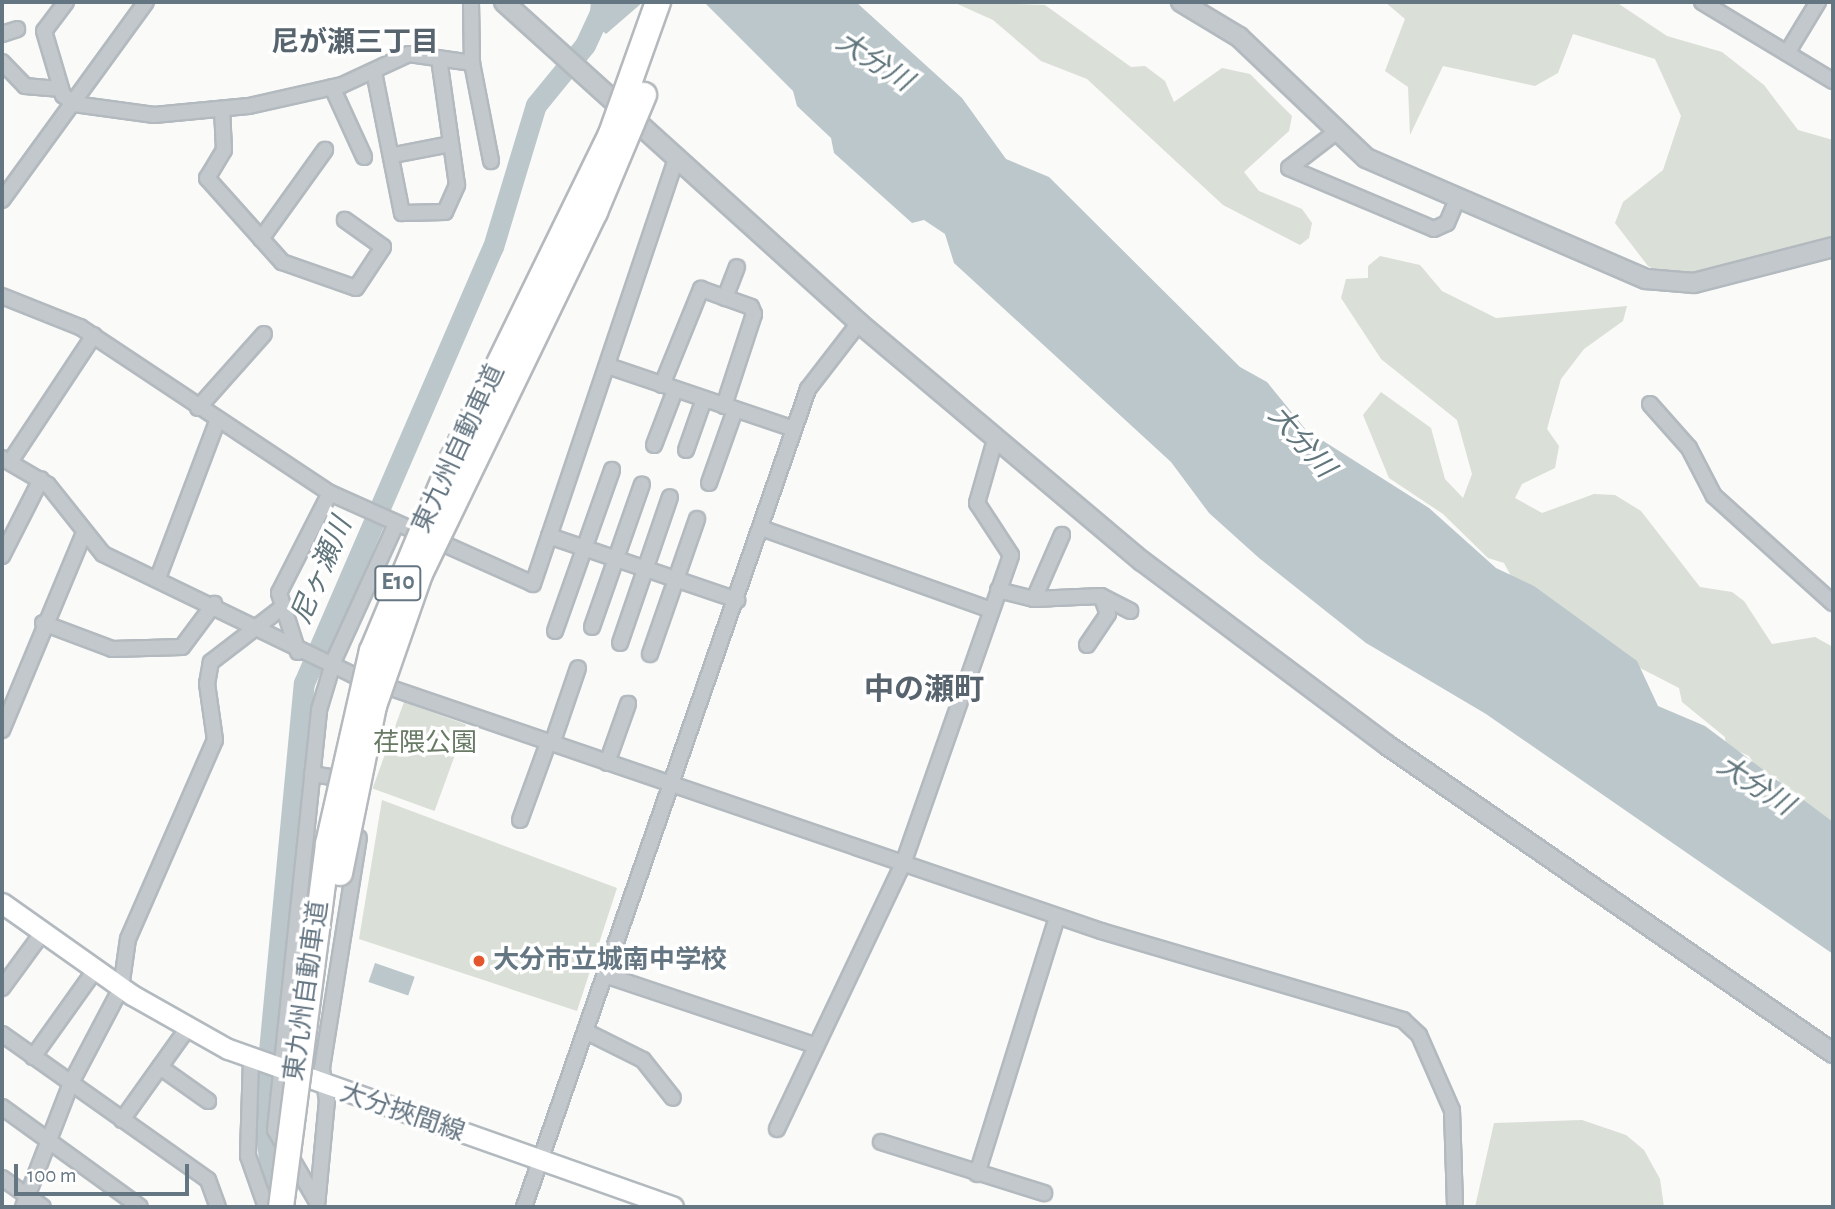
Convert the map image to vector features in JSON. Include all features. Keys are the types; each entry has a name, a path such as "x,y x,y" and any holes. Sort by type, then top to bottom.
{"highway":[{"name":"東九州自動車道","path":"281,1207 328,844 372,651 452,460 611,134 658,2"},
{"name":"東九州自動車道","path":"310,1206 344,848 389,658 469,467 628,139 675,2"}],"main road":[{"name":"大分挾間線","path":"2,903 121,988 187,1029 251,1059 673,1207"}],"street":[{"path":"65,94 44,31 66,2"},
{"path":"6,194 65,94 146,2"},
{"path":"471,2 472,63 491,161"},
{"path":"504,2 859,323 995,440 1312,692 1833,1053"},
{"path":"1181,2 1239,37 1336,132 1375,163 1457,200 1663,284 1695,283 1833,247"},
{"path":"1702,2 1833,81"},
{"path":"1787,53 1818,2"},
{"path":"2,34 16,29"},
{"path":"2,62 25,86 154,115 222,109 332,86 374,72 409,54 472,63"},
{"path":"374,72 394,155 402,213 445,212 457,185 439,59"},
{"path":"332,86 364,157"},
{"path":"222,109 224,150 206,178 289,266 350,290 383,247 345,220"},
{"path":"1336,132 1289,168 1434,229 1447,223 1457,200"},
{"path":"394,155 450,144"},
{"path":"261,239 326,150"},
{"path":"2,296 94,335 217,422 330,493 396,526 533,584 677,157"},
{"path":"2,174 6,194"},
{"path":"725,298 737,267"},
{"path":"654,445 695,292 725,298 754,314 709,483"},
{"path":"524,1207 737,600 808,389 859,323"},
{"path":"198,408 264,334"},
{"path":"94,335 6,460 41,479 83,535 103,554 214,604 248,629 332,666 1057,917 1403,1020 1419,1035 1451,1110 1455,1207"},
{"path":"608,366 794,429"},
{"path":"686,450 704,399"},
{"path":"1650,404 1689,448 1714,496 1833,603"},
{"path":"158,578 217,422"},
{"path":"778,1129 814,1045 903,864 999,590 1010,550 976,498 995,440"},
{"path":"555,631 612,470"},
{"path":"2,556 41,479"},
{"path":"592,627 642,484"},
{"path":"298,652 280,609 283,581 330,493"},
{"path":"620,643 670,497"},
{"path":"650,654 697,519"},
{"path":"310,1206 275,1130 312,774 332,666 396,526"},
{"path":"761,528 991,610"},
{"path":"2,730 43,623 83,535"},
{"path":"1034,600 1062,535"},
{"path":"549,536 737,600"},
{"path":"999,590 1034,600 1101,596 1130,611"},
{"path":"1087,645 1108,614 1101,596"},
{"path":"43,623 112,649 182,647 214,604"},
{"path":"25,1202 71,1083 121,988 128,939 215,740 207,684 211,662 248,629 280,609"},
{"path":"520,820 578,668"},
{"path":"607,763 628,704"},
{"path":"310,1206 326,1087 322,1068 366,794 356,781 312,774"},
{"path":"977,1174 1057,917"},
{"path":"2,988 43,933"},
{"path":"33,1057 95,970"},
{"path":"605,975 814,1045"},
{"path":"122,1120 187,1029"},
{"path":"585,1031 643,1060 673,1098"},
{"path":"2,1034 208,1180 219,1207"},
{"path":"251,1059 248,1156 266,1207"},
{"path":"160,1067 208,1101"},
{"path":"2,1107 140,1207"},
{"path":"881,1142 1044,1193"},
{"path":"2,1178 25,1202 43,1207"}],"green space":[{"path":"953,2 1045,5 1131,67 1145,66 1165,81 1174,102 1222,68 1250,74 1292,116 1289,131 1244,172 1259,191 1302,209 1312,223 1309,238 1300,245 1223,205 1087,79 1041,61 993,20"},
{"path":"1385,2 1616,2 1667,36 1722,52 1764,85 1798,130 1833,140 1833,242 1724,272 1671,279 1648,266 1615,223 1623,202 1663,170 1681,116 1655,59 1573,34 1558,73 1535,86 1443,66 1410,135 1408,87 1385,71 1405,19"},
{"path":"1380,256 1420,265 1442,291 1496,318 1627,306 1623,321 1584,349 1561,379 1547,429 1559,446 1555,468 1522,484 1515,498 1542,513 1594,494 1615,495 1641,511 1700,587 1732,592 1744,601 1772,644 1815,637 1833,647 1833,825 1787,794 1778,779 1759,771 1749,756 1726,746 1725,737 1682,702 1679,688 1611,653 1512,578 1504,563 1488,558 1443,514 1389,478 1363,415 1381,392 1431,428 1445,479 1463,498 1472,474 1457,420 1381,359 1341,298 1346,279 1368,278 1368,266"},
{"name":"荏隈公園","path":"404,702 466,725 435,811 373,788"},
{"path":"382,800 617,888 577,1011 359,939"},
{"path":"1582,1120 1626,1135 1644,1150 1660,1179 1664,1207 1475,1207 1494,1123"}],"water":[{"path":"591,2 643,2 606,34 589,19"},
{"name":"大分川","path":"704,2 856,2 962,98 1006,159 1049,177 1240,367 1267,382 1306,430 1429,508 1496,568 1534,586 1637,661 1658,706 1705,726 1833,822 1833,954 1486,714 1366,643 1259,558 1209,513 1171,462 954,263 945,234 924,220 912,223 834,153 831,138 797,106 793,91"},
{"path":"375,963 415,977 408,996 368,982"}],"waterway":[{"name":"尼ヶ瀬川","path":"283,1202 269,1161 264,1104 304,683 493,247 536,105 585,45 605,2"}],"place":[{"name":"大分市立城南中学校","path":"479,961"}],"district":[{"name":"尼が瀬三丁目","path":"355,43"},
{"name":"中の瀬町","path":"924,690"}]}
